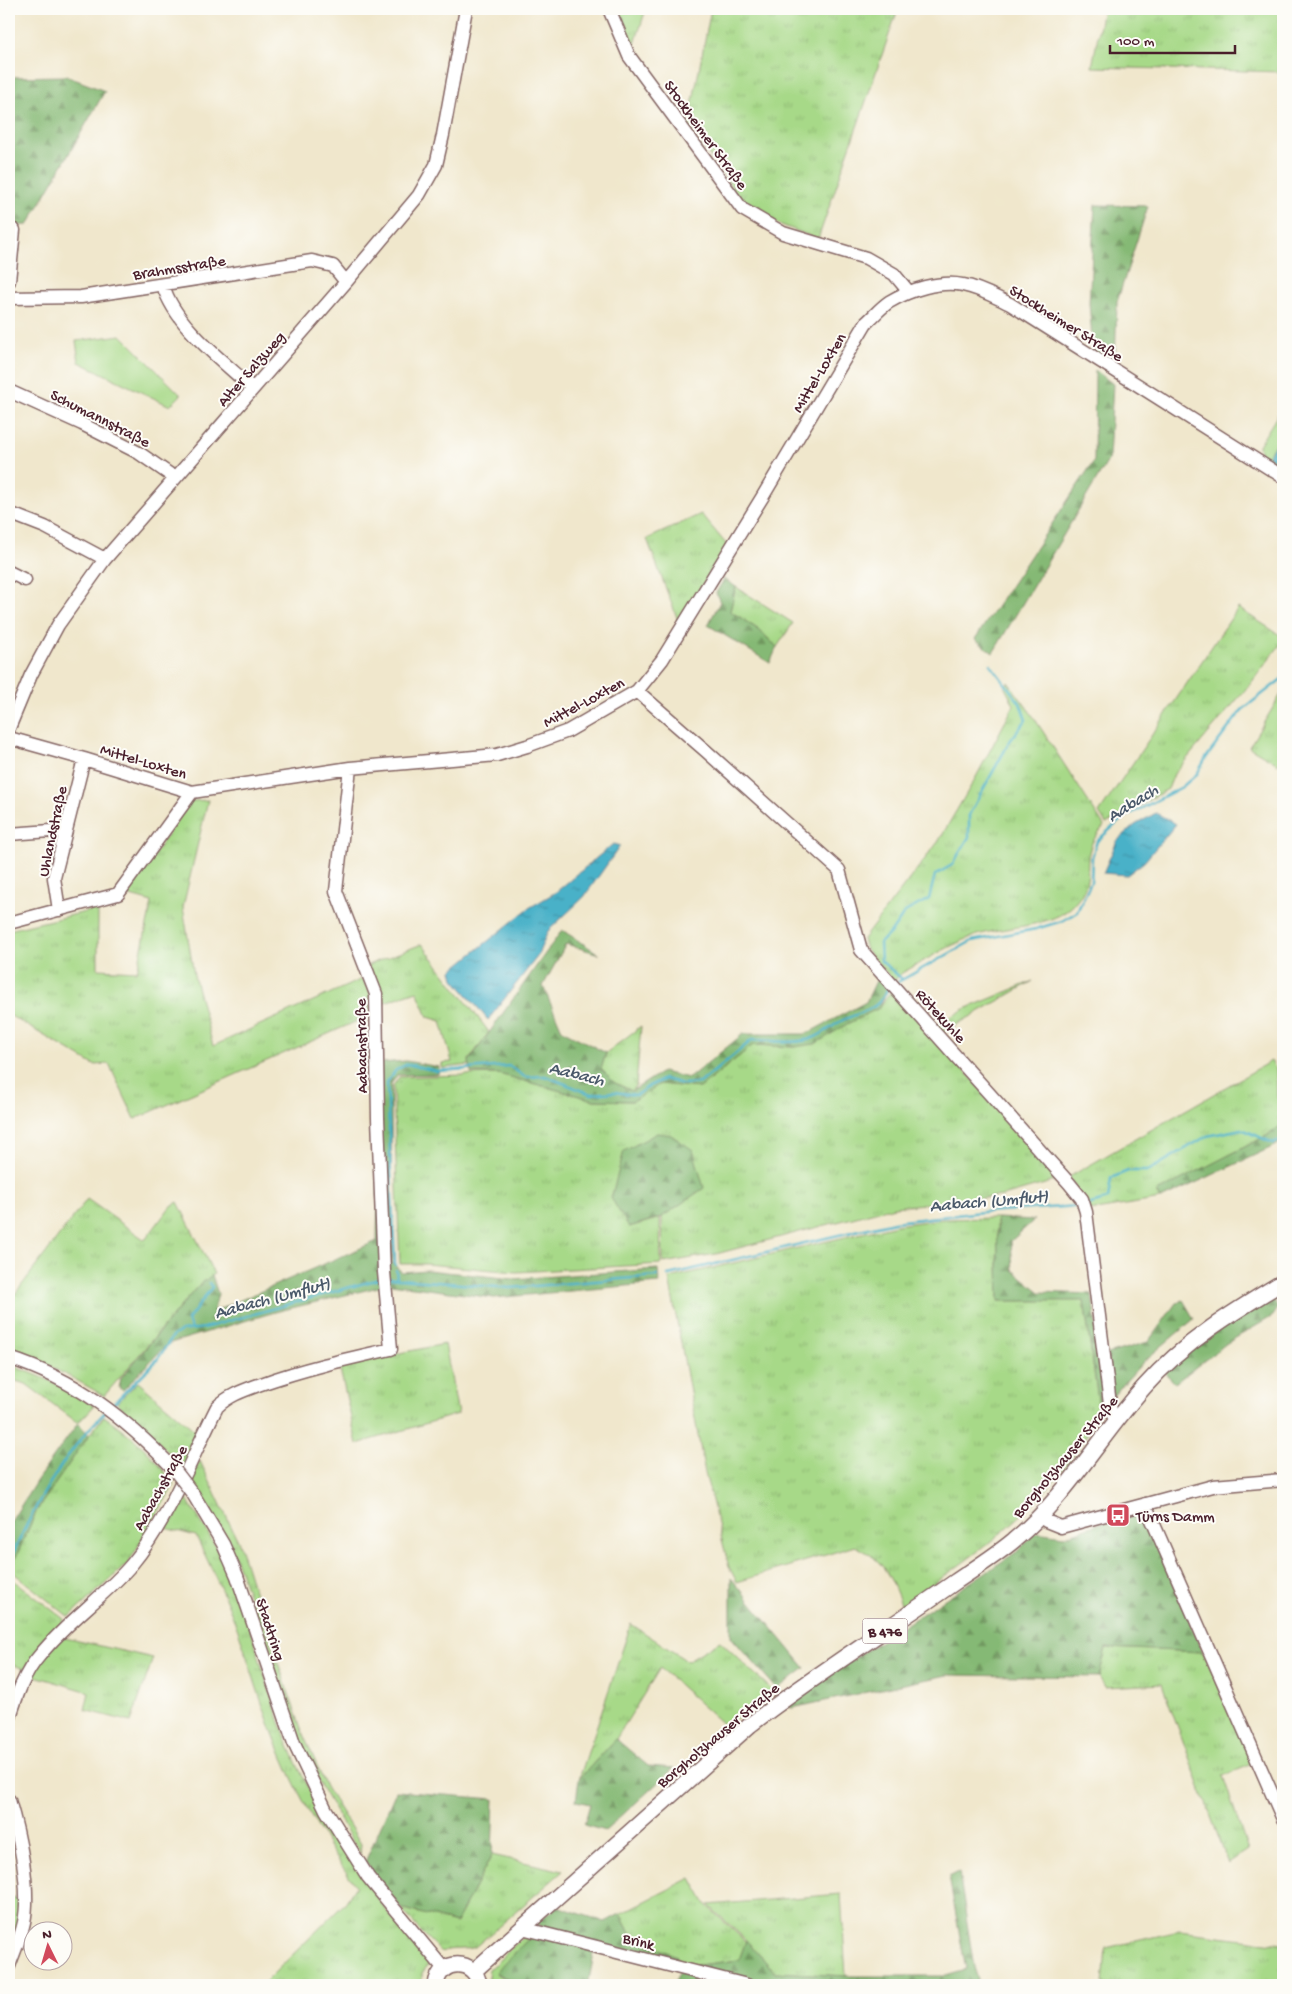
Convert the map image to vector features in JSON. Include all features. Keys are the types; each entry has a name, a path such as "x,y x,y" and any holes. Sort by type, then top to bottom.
{"main road":[{"name":"Borgholzhauser Straße","path":"476,1978 522,1928 750,1724 783,1699 897,1623 1013,1541 1041,1515 1145,1385 1173,1356 1230,1314 1283,1282"},
{"path":"436,1985 444,1969 456,1964 469,1967 476,1978"}],"street":[{"name":"Alter Salzweg","path":"9,728 31,675 58,625 105,559 420,195 436,165 466,9"},
{"name":"Stockheimer Straße","path":"609,9 629,56 742,209 783,233 866,258 894,274 909,292 930,286 962,284 976,288 1010,304 1283,477"},
{"path":"9,281 14,230"},
{"name":"Brahmsstraße","path":"9,298 81,297 312,261 333,266 346,282"},
{"path":"163,285 166,296 194,334 253,389"},
{"name":"Mittel-Loxten","path":"9,738 192,792 350,768 505,752 568,731 637,691 662,660 866,323 888,303 909,292"},
{"name":"Schumannstraße","path":"9,391 82,424 139,453 175,478"},
{"path":"9,513 45,527 105,559"},
{"path":"9,572 25,580"},
{"name":"Rötekuhle","path":"637,691 706,750 839,870 861,950 1082,1199 1086,1212 1111,1412 1116,1420"},
{"name":"Uhlandstraße","path":"59,910 54,878 84,759"},
{"name":"Aabachstraße","path":"9,1720 23,1684 40,1655 133,1563 186,1476 217,1407 225,1398 317,1366 391,1349 385,1278 378,1118 376,994 336,891 350,768"},
{"path":"9,923 118,894 192,792"},
{"path":"9,834 65,830"},
{"name":"Stadtring","path":"9,1358 51,1374 91,1396 145,1439 173,1468 193,1494 223,1544 237,1576 294,1743 326,1810 368,1876 444,1969"},
{"path":"1041,1515 1046,1520 1061,1527 1213,1486 1283,1480"},
{"path":"1145,1504 1283,1819"},
{"path":"9,1800 21,1855 26,1895 24,1922 9,1966"},
{"name":"Brink","path":"522,1928 747,1985"}],"green space":[{"path":"615,9 646,9 633,50"},
{"path":"711,9 898,9 818,239 776,223 745,205 688,126"},
{"path":"1103,9 1283,9 1283,72 1092,67"},
{"path":"66,76 105,91 28,225 9,226 9,77"},
{"path":"1095,205 1148,206 1117,302 1115,364 1093,350 1089,303"},
{"path":"121,335 181,395 170,406 79,362 76,341"},
{"path":"1095,370 1113,384 1109,459 993,653 975,639 1094,461"},
{"path":"1283,406 1283,431 1268,456 1283,466 1283,469 1260,454 1259,445"},
{"path":"701,514 727,545 679,623 647,539"},
{"path":"724,579 736,587 730,611 759,630 777,647 770,663 708,625 720,602 716,593"},
{"path":"736,587 793,623 777,647 759,630 730,611"},
{"path":"1238,608 1283,637 1283,641 1251,683 1174,774 1168,789 1106,824 1099,813"},
{"path":"1008,682 1031,713 1104,826 1091,846 1088,856 1088,875 1085,888 1076,902 1054,918 969,938 902,973 894,981 866,950 863,939 938,842 975,779 1014,705 1005,688"},
{"path":"1283,691 1283,754 1278,764 1249,747"},
{"path":"208,800 183,907 194,975 213,1046 362,979 370,992 371,1015 135,1119 109,1064 94,1065 9,1015 9,930 98,909 98,969 137,971 152,902 127,895 190,801"},
{"path":"562,930 599,954 566,944 543,986 562,1030 606,1053 601,1069 615,1083 632,1091 662,1072 689,1078 743,1034 806,1034 866,1002 877,979 888,989 879,1008 849,1023 815,1044 794,1047 753,1045 700,1088 660,1084 633,1101 594,1100 499,1074 471,1073 469,1061"},
{"path":"422,944 489,1032 469,1060 470,1065 442,1068 442,1063 452,1062 441,1021 428,1017 417,991 379,1004 368,965"},
{"path":"1033,981 940,1034 936,1027 939,1023 965,1009"},
{"path":"892,990 1062,1179 1003,1196 894,1207 716,1254 663,1263 662,1217 704,1187 629,1227 660,1218 661,1264 516,1272 426,1264 400,1264 393,1086 399,1077 499,1074 594,1100 632,1101 660,1084 700,1088 753,1045 794,1047 879,1008"},
{"path":"641,1026 636,1086 632,1091 615,1083 601,1069 606,1053"},
{"path":"406,1061 439,1067 438,1074 397,1075 391,1084 392,1263 402,1272 427,1270 513,1279 658,1269 659,1283 494,1298 391,1284 275,1312 167,1344 123,1390 119,1388 121,1378 197,1287 212,1275 218,1294 213,1312 377,1241 380,1063"},
{"path":"1271,1061 1276,1069 1277,1097 1283,1106 1283,1124 1268,1135 1157,1193 1161,1199 1090,1211 1069,1177"},
{"path":"1283,1124 1283,1142 1161,1199 1157,1192 1268,1135"},
{"path":"657,1133 671,1135 693,1150 704,1188 662,1217 629,1227 611,1198 624,1151"},
{"path":"87,1199 145,1240 170,1207 178,1202 214,1274 198,1286 104,1396 58,1371 22,1356 9,1353 9,1302"},
{"path":"997,1218 999,1301 1084,1300 1100,1414 1069,1462 1048,1488 1009,1526 967,1560 902,1606 890,1578 880,1563 855,1546 737,1582 729,1567 705,1473 669,1278 897,1225 943,1219"},
{"path":"997,1218 1034,1220 1011,1241 1013,1270 1040,1292 1092,1294 1106,1405 1100,1414 1084,1301 999,1301"},
{"path":"1272,1296 1278,1308 1273,1316 1227,1343 1175,1383 1165,1373 1195,1347 1265,1297"},
{"path":"1183,1300 1194,1319 1144,1361 1112,1397 1107,1354 1148,1342 1176,1303"},
{"path":"445,1344 458,1414 357,1444 339,1365"},
{"path":"9,1365 53,1382 94,1406 78,1423 26,1384 9,1379"},
{"path":"138,1382 200,1435 184,1467 117,1403"},
{"path":"104,1416 142,1447 174,1485 129,1562 69,1617 10,1570 37,1510"},
{"path":"78,1423 89,1435 37,1510 10,1570 9,1525 37,1480"},
{"path":"200,1461 239,1543 264,1623 301,1728 326,1787 361,1844 360,1854 316,1778 288,1709 235,1557 219,1524 191,1478"},
{"path":"183,1494 213,1542 232,1580 245,1614 279,1721 309,1789 339,1842 373,1892 429,1964 422,1973 422,1985 262,1985 345,1903 356,1886 316,1824 290,1775 270,1727 239,1633 219,1584 196,1536 165,1528"},
{"path":"1127,1514 1146,1517 1203,1652 1106,1648 1099,1677 947,1675 792,1708 787,1706 817,1683 1018,1551 1036,1532 1064,1536"},
{"path":"9,1577 64,1619 62,1628 26,1670 9,1663"},
{"path":"731,1578 805,1668 777,1689 731,1637"},
{"path":"631,1624 687,1661 720,1641 773,1691 725,1726 660,1668 616,1739 579,1779"},
{"path":"61,1637 153,1658 131,1722 85,1710 89,1692 35,1676 32,1672"},
{"path":"1106,1648 1203,1652 1255,1763 1223,1776 1248,1850 1228,1863 1162,1684 1105,1687 1099,1677"},
{"path":"616,1739 648,1766 674,1768 605,1831 584,1825 590,1804 576,1801 579,1779"},
{"path":"396,1791 494,1799 492,1855 456,1923 401,1908 365,1862"},
{"path":"492,1855 563,1871 475,1947 441,1952 401,1908 456,1923"},
{"path":"959,1872 974,1967 978,1980 976,1985 673,1985 682,1967 739,1960 746,1940 775,1972 846,1976 946,1976 966,1970 949,1877"},
{"path":"691,1878 707,1906 746,1942 739,1960 682,1967 676,1956 632,1937 620,1914"},
{"path":"841,1894 846,1976 775,1972 746,1940 708,1905"},
{"path":"9,1896 23,1900 19,1928 9,1953"},
{"path":"557,1906 605,1922 620,1914 632,1937 677,1956 676,1964 559,1933 536,1924"},
{"path":"1179,1931 1283,1944 1283,1985 1103,1985 1106,1948"},
{"path":"526,1934 532,1935 496,1973 513,1984 487,1985 489,1970"},
{"path":"532,1935 595,1949 588,1985 516,1985 496,1972"}],"water":[{"path":"1283,431 1283,466 1268,456"},
{"path":"1156,813 1176,824 1144,862 1127,875 1103,873 1117,841 1135,825"},
{"path":"613,844 620,846 584,897 548,931 537,957 488,1020 454,979 452,970 529,908 556,892"}],"waterway":[{"path":"902,979 881,961 880,943 892,931 905,912 929,899 935,875 952,865 969,837 969,815 1010,741 1026,720 1020,703 990,664"},
{"name":"Aabach","path":"898,982 972,941 1036,929 1062,921 1077,912 1091,882 1092,857 1097,841 1123,818 1182,787 1197,774 1206,758 1242,710 1283,678"},
{"name":"Aabach","path":"395,1265 387,1082 396,1070 407,1064 437,1071 509,1066 525,1077 545,1076 591,1094 614,1092 636,1095 664,1079 683,1084 700,1083 752,1040 791,1042 813,1038 843,1020 874,1006 884,996 888,988"},
{"name":"Aabach (Umflut)","path":"1088,1205 1108,1199 1111,1178 1128,1171 1148,1171 1207,1136 1242,1129 1273,1143 1283,1138"},
{"name":"Aabach (Umflut)","path":"668,1275 894,1222 982,1212 1080,1206"},
{"name":"Aabach","path":"396,1270 397,1278"},
{"name":"Aabach (Umflut)","path":"387,1278 510,1288 657,1276"},
{"name":"Aabach (Umflut)","path":"110,1407 157,1360 173,1336 181,1331 204,1328 379,1279"},
{"path":"191,1329 188,1320 212,1287 209,1283"},
{"name":"Aabach (Umflut)","path":"9,1562 50,1483 75,1447 105,1412"},
{"path":"1075,1463 1104,1423"}],"place":[{"name":"Türns Damm","path":"1118,1515"}]}
